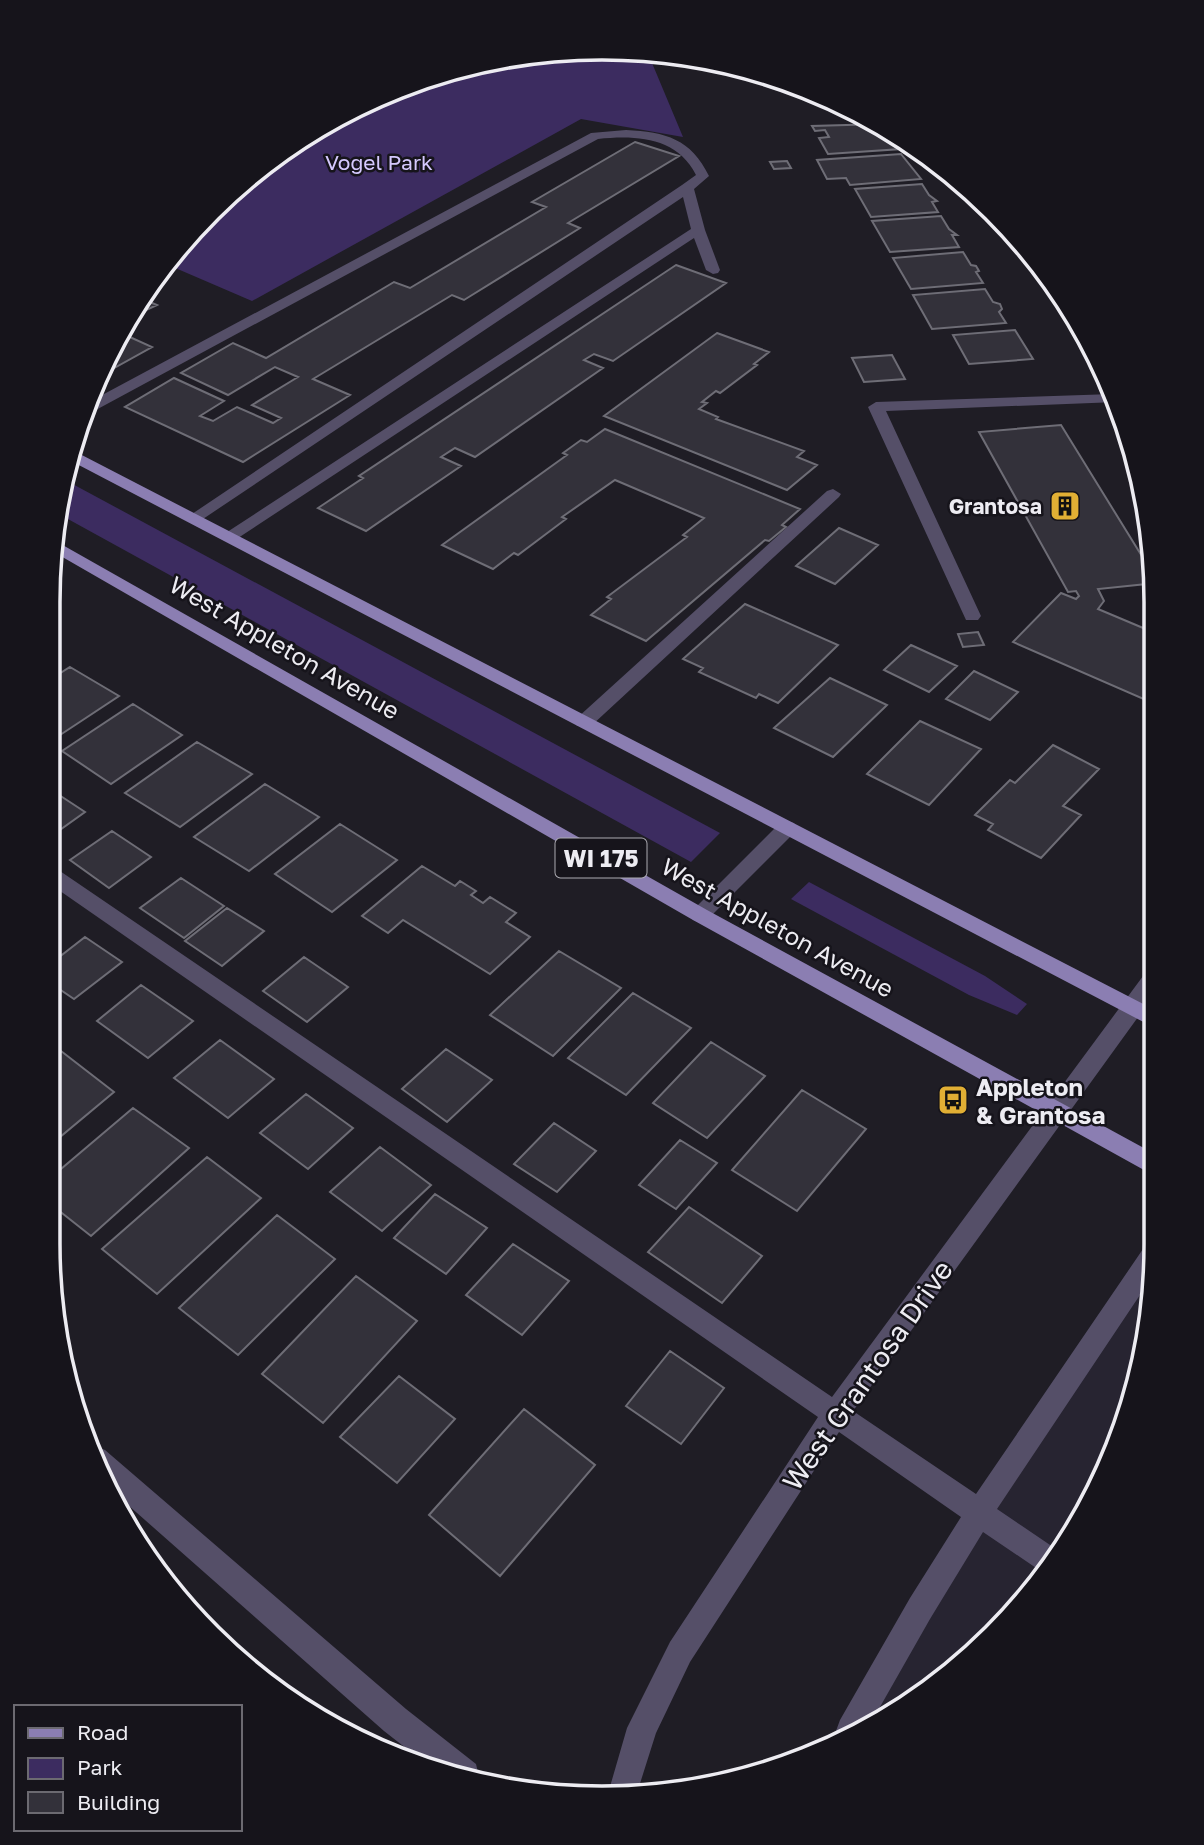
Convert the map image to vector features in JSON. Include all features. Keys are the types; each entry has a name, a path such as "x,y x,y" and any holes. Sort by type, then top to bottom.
{"main road":[{"path":"79,459 1144,1014"},
{"name":"West Appleton Avenue","path":"62,550 700,915 1144,1160"}],"street":[{"path":"97,404 595,136 620,132 644,134 685,149 698,161 703,176 687,188 194,518"},
{"path":"687,188 698,230 713,270"},
{"path":"229,536 698,230"},
{"path":"972,616 876,407 1105,398"},
{"path":"584,722 833,494"},
{"path":"700,915 787,828"},
{"path":"60,881 1043,1557"},
{"name":"West Grantosa Drive","path":"624,1785 642,1728 680,1652 835,1414 1144,991"},
{"path":"855,1723 892,1653 978,1512 1143,1270"},
{"path":"110,1472 395,1720 451,1764"}],"shaded area":[{"path":"1143,1270 1134,1349 1116,1417 1089,1483 1053,1544 1010,1601 960,1651 903,1694 855,1723 892,1652 978,1512"}],"green space":[{"name":"Vogel Park","path":"567,61 652,62 683,137 581,119 252,301 175,268 218,218 244,194 331,132 362,115 428,88 496,70"},
{"path":"73,484 720,833 691,862 66,518"},
{"path":"809,882 985,976 1027,1004 1017,1015 969,995 791,899"}],"building":[{"path":"860,125 900,149 828,154 819,138 829,137 825,130 815,131 812,126"},
{"path":"635,142 679,156 568,223 580,228 464,300 452,295 313,379 350,395 243,462 125,407 174,378 224,401 200,416 213,421 237,407 273,423 281,418 252,405 298,377 275,367 228,395 181,373 233,343 266,358 394,282 410,288 546,207 532,202"},
{"path":"901,154 921,179 850,185 846,178 827,179 817,160"},
{"path":"787,161 791,168 774,169 770,162"},
{"path":"922,184 937,201 932,202 938,212 871,217 855,189"},
{"path":"941,216 949,229 957,235 952,235 959,247 890,252 872,221"},
{"path":"963,252 971,265 976,266 979,271 976,272 983,283 911,289 893,258"},
{"path":"676,265 726,283 613,361 594,354 584,360 603,368 475,457 455,448 441,457 461,466 366,531 318,508 363,478 359,476"},
{"path":"985,289 993,302 1000,304 1002,309 999,312 1006,323 932,329 913,295"},
{"path":"150,302 157,305 145,311"},
{"path":"1015,330 1033,359 969,364 953,335"},
{"path":"717,333 769,352 754,364 757,365 720,393 716,391 702,402 707,403 699,409 718,417 716,419 804,451 797,457 817,465 787,490 604,416"},
{"path":"129,337 152,347 112,369"},
{"path":"892,355 905,379 864,382 852,358"},
{"name":"Grantosa","path":"1061,425 1142,557 1143,584 1098,589 1104,601 1098,609 1144,628 1144,699 1013,642 1061,593 1076,599 1079,596 1076,591 1068,592 979,432"},
{"path":"605,429 800,509 782,525 786,527 769,541 765,540 646,641 591,615 611,599 607,597 687,537 683,535 704,518 615,480 562,517 566,519 518,555 514,553 493,569 442,545 567,455 563,453 581,440 587,442"},
{"path":"839,528 878,545 835,584 796,566"},
{"path":"745,604 838,645 778,703 759,694 756,698 699,672 703,668 683,659"},
{"path":"978,632 984,645 963,647 958,634"},
{"path":"911,645 957,666 929,692 884,670"},
{"path":"70,667 119,696 60,735 60,673"},
{"path":"974,671 1018,692 990,720 946,699"},
{"path":"830,678 887,705 833,757 774,728"},
{"path":"133,704 182,735 111,784 62,751"},
{"path":"920,721 981,749 929,805 867,774"},
{"path":"197,742 252,774 180,827 125,793"},
{"path":"1053,745 1099,769 1063,806 1081,815 1041,858 988,830 993,824 975,815 1010,780 1015,783"},
{"path":"265,784 319,817 249,871 194,837"},
{"path":"60,796 85,812 60,830"},
{"path":"340,824 397,860 332,912 275,874"},
{"path":"112,831 151,857 109,888 70,860"},
{"path":"422,866 455,886 460,881 476,891 471,895 483,903 490,897 516,913 506,922 530,937 490,974 403,920 388,933 362,916"},
{"path":"181,878 224,906 184,938 140,908"},
{"path":"227,908 264,931 222,966 185,941"},
{"path":"85,937 122,962 74,999 60,989 60,956"},
{"path":"559,951 621,988 553,1056 490,1015"},
{"path":"304,957 348,987 307,1022 263,991"},
{"path":"141,985 193,1021 148,1058 97,1021"},
{"path":"633,993 691,1028 626,1095 568,1058"},
{"path":"220,1040 274,1079 228,1118 174,1078"},
{"path":"711,1042 765,1076 707,1138 653,1103"},
{"path":"446,1049 492,1080 447,1122 402,1089"},
{"path":"60,1052 114,1092 60,1137"},
{"path":"802,1090 866,1129 797,1211 732,1170"},
{"path":"306,1094 353,1128 308,1169 260,1133"},
{"path":"133,1108 189,1148 91,1236 60,1211 60,1170"},
{"path":"554,1123 596,1151 557,1192 514,1164"},
{"path":"680,1140 717,1163 676,1209 639,1185"},
{"path":"380,1147 431,1185 382,1231 330,1192"},
{"path":"207,1157 261,1198 157,1294 102,1249"},
{"path":"435,1194 487,1228 446,1274 394,1238"},
{"path":"689,1207 762,1256 722,1303 648,1252"},
{"path":"277,1215 335,1259 238,1355 179,1308"},
{"path":"513,1244 569,1281 522,1335 466,1295"},
{"path":"356,1276 417,1321 323,1423 262,1374"},
{"path":"670,1351 724,1388 681,1444 626,1406"},
{"path":"399,1376 455,1419 397,1483 340,1437"},
{"path":"524,1409 595,1465 500,1576 429,1515"}],"place":[{"name":"Grantosa","path":"1065,506"},
{"name":"Appleton & Grantosa","path":"953,1100"}]}
